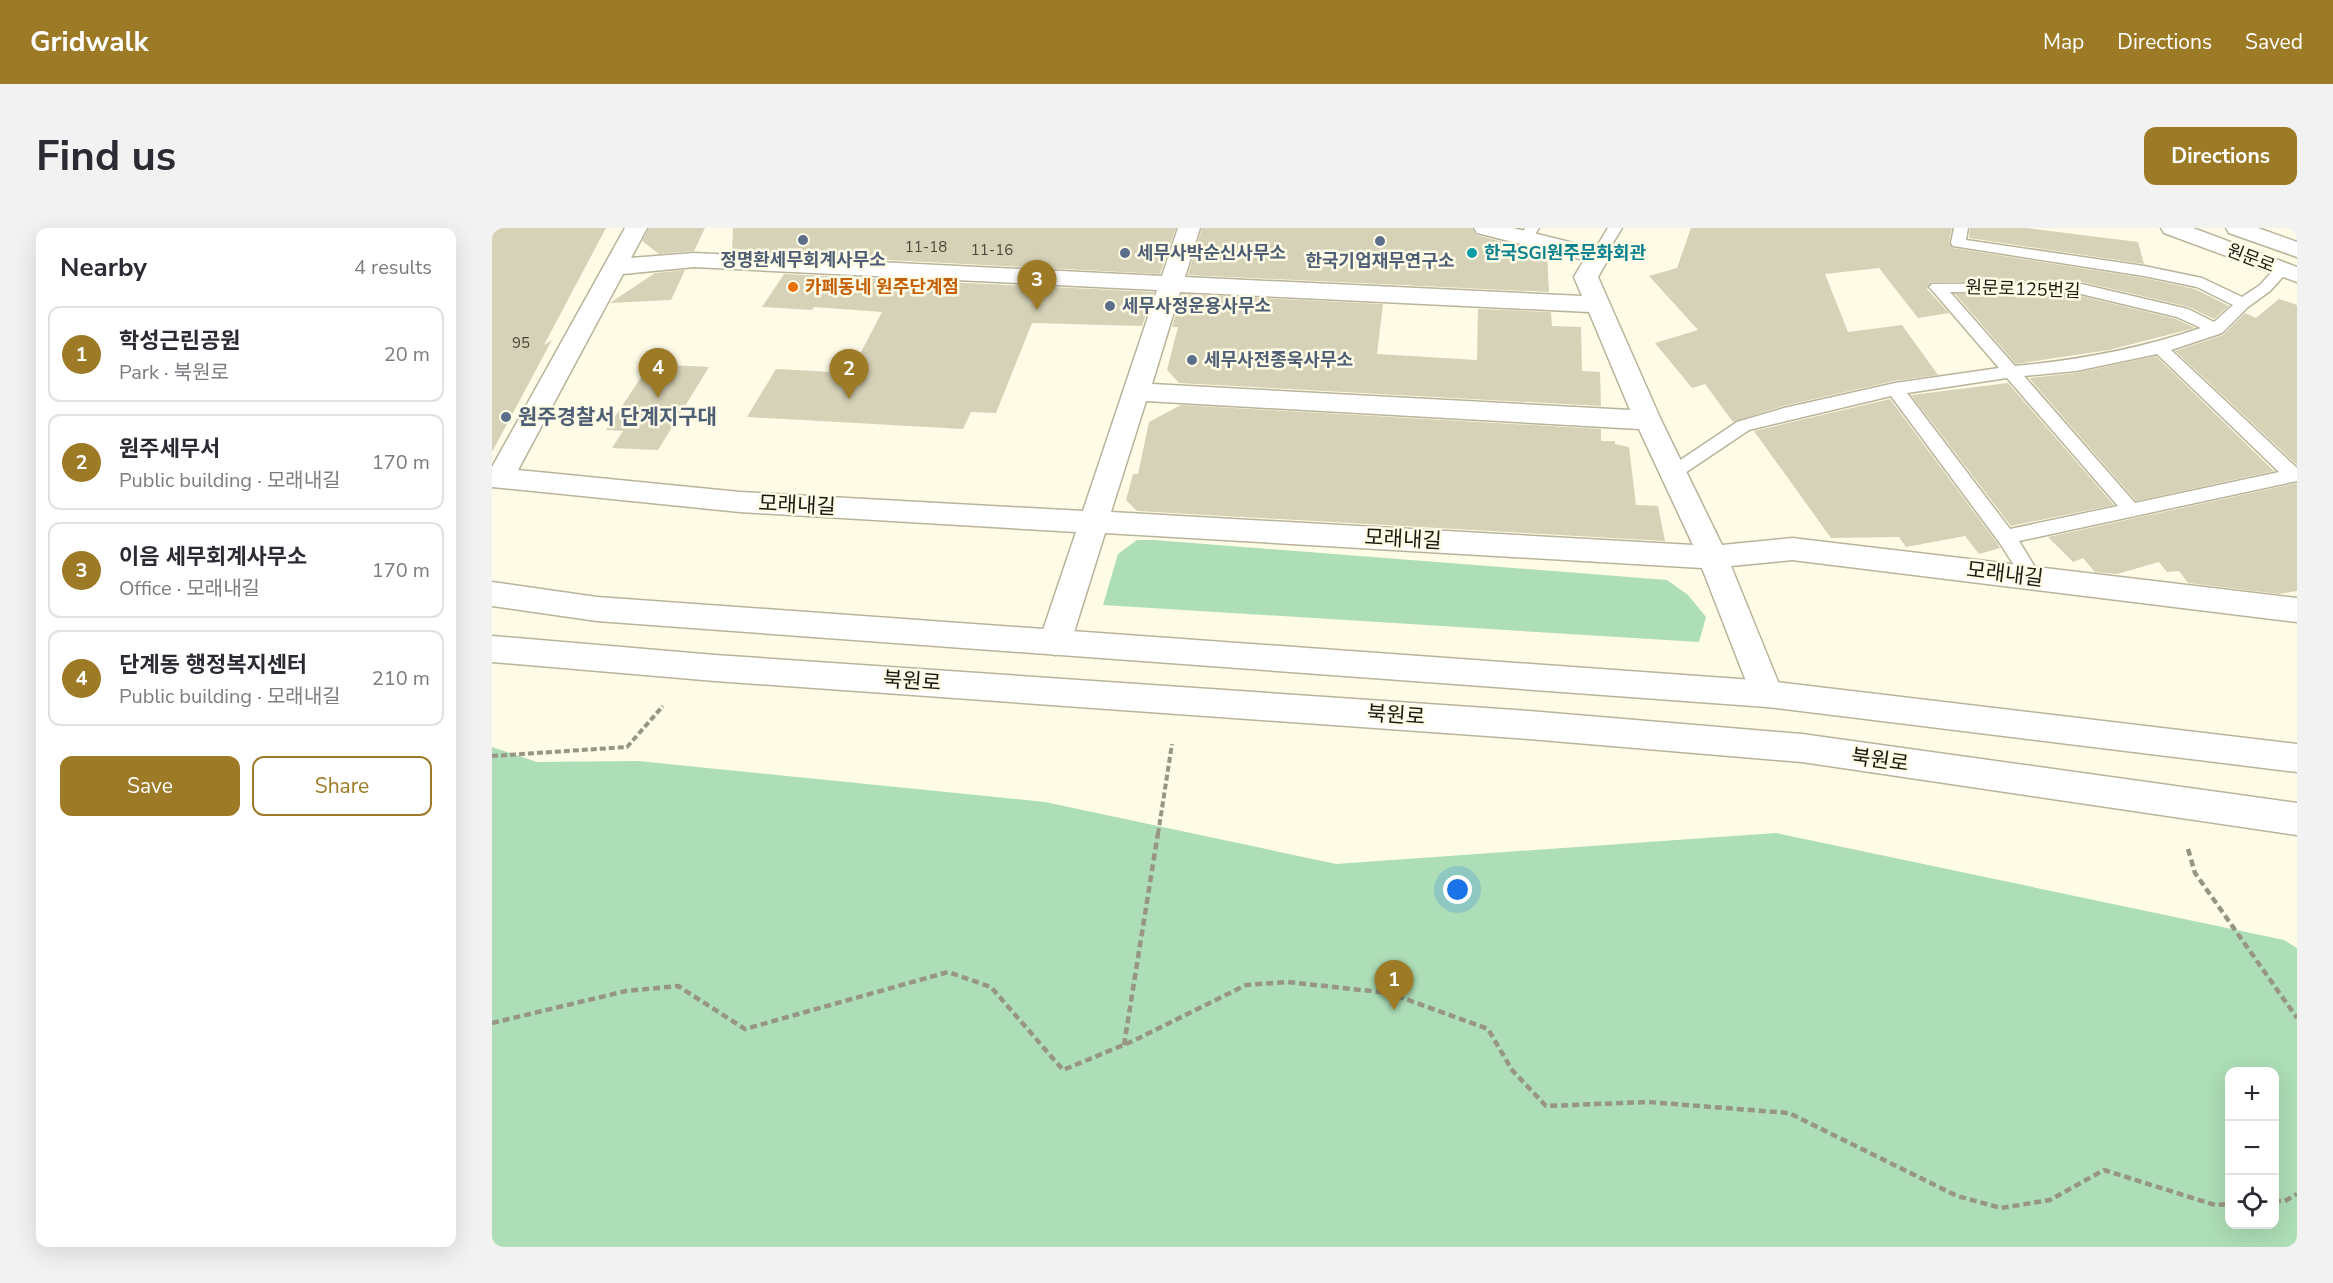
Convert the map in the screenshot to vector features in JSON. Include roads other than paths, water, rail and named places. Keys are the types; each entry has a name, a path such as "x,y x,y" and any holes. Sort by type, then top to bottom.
{"street":[{"name":"모래내길","path":"636,228 496,477 740,502 1713,557 1792,549 2297,610"},
{"path":"1054,642 1190,228"},
{"path":"1485,228 1529,233 1598,256 1586,277 1648,420 1713,557 1767,694"},
{"name":"원문로","path":"2172,228 2289,272"},
{"name":"원문로","path":"2237,228 2297,250"},
{"path":"616,267 694,260 1598,304"},
{"path":"1136,392 1648,420"},
{"path":"492,594 597,609 1767,694 2297,758"},
{"name":"북원로","path":"492,649 715,668 1540,726 1802,748 2297,819"}],"lane":[{"path":"1598,256 1615,228"},
{"name":"원문로125번길","path":"1961,228 1958,243 2145,271 2202,283 2243,304"},
{"path":"1673,473 1743,426 1784,414 1895,389 2012,372 2076,366 2160,348 2216,329 2243,304 2289,272"},
{"name":"원문로125번길","path":"2132,511 1937,287 2077,288 2182,313 2216,329"},
{"path":"2160,348 2296,475"},
{"path":"1895,389 2006,537 2032,577"},
{"path":"2006,537 2296,475"}],"place":[{"name":"정명환세무회계사무소","path":"803,240"},
{"name":"한국기업재무연구소","path":"1380,241"},
{"name":"세무사박순신사무소","path":"1125,253"},
{"name":"한국SGI원주문화회관","path":"1472,253"},
{"name":"카페동네 원주단계점","path":"793,287"},
{"name":"세무사정운용사무소","path":"1110,306"},
{"name":"이음 세무회계사무소","path":"1037,310"},
{"name":"세무사전종욱사무소","path":"1192,360"},
{"name":"단계동 행정복지센터","path":"658,398"},
{"name":"원주세무서","path":"849,399"},
{"name":"원주경찰서 단계지구대","path":"506,417"},
{"name":"학성근린공원","path":"1394,1010"}]}
